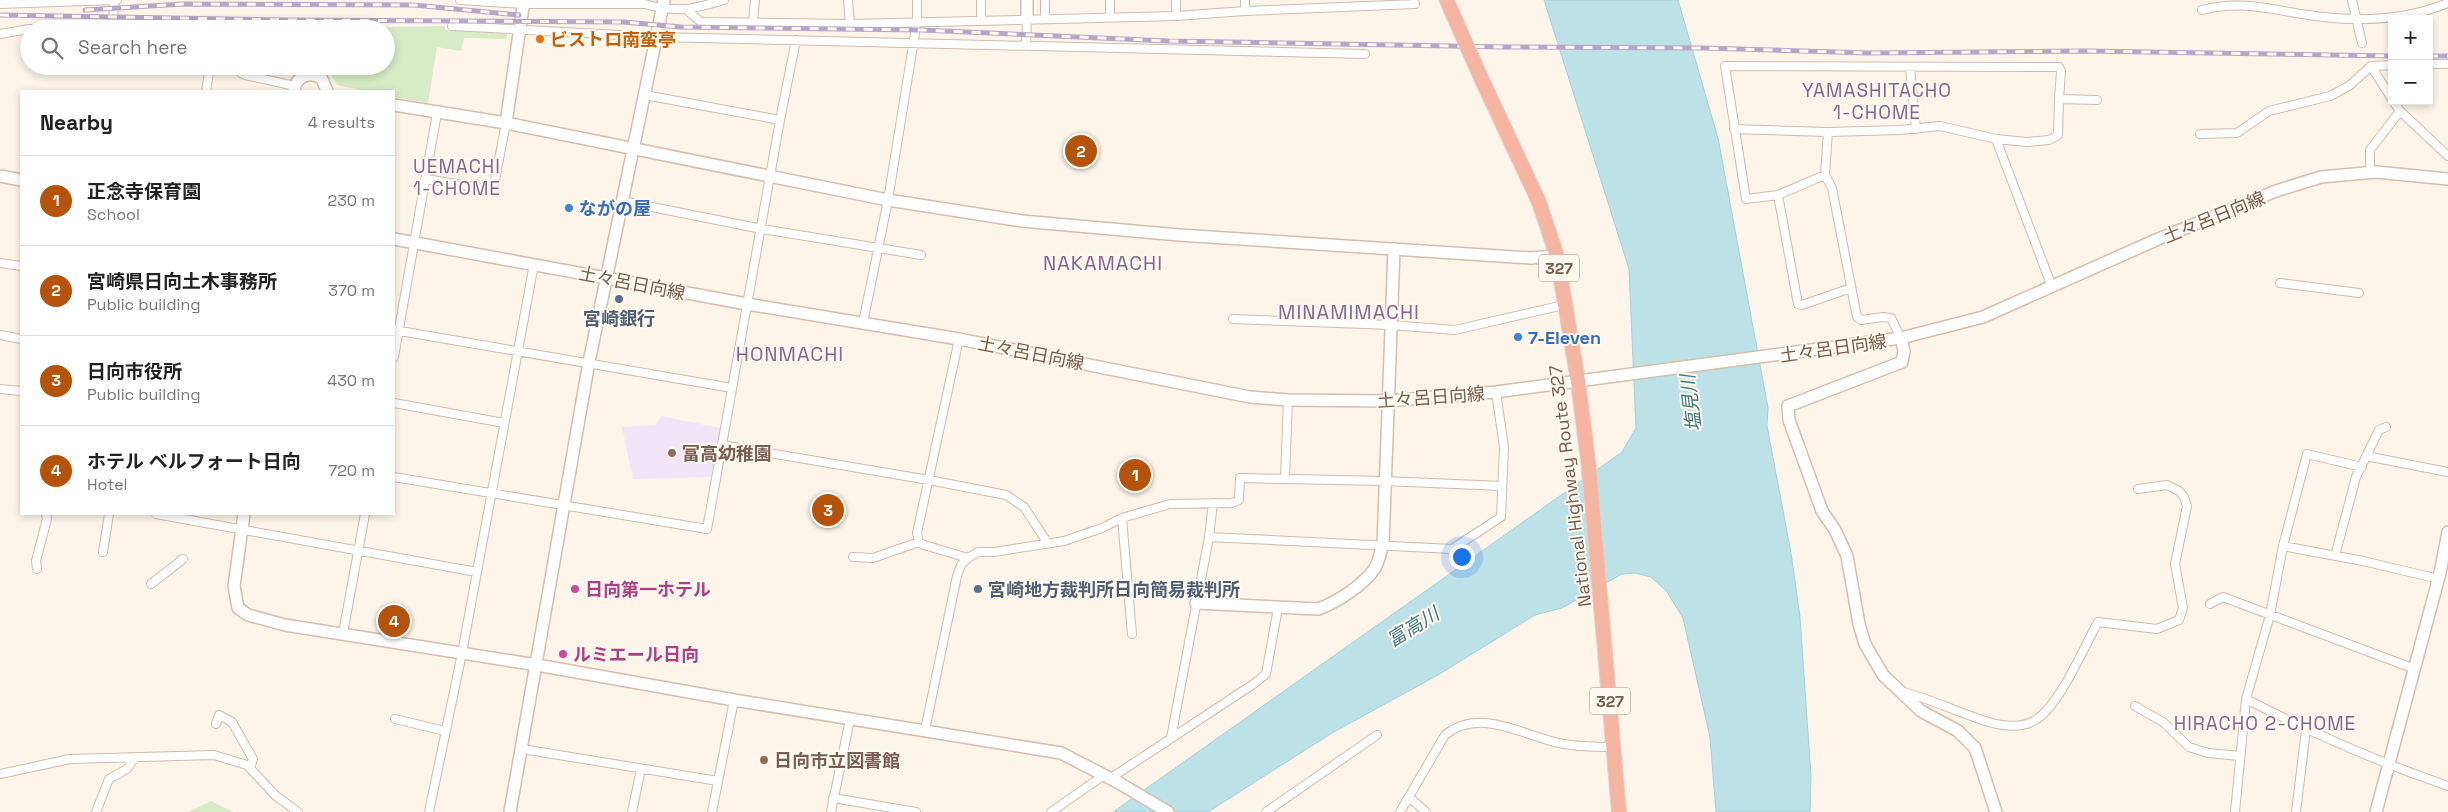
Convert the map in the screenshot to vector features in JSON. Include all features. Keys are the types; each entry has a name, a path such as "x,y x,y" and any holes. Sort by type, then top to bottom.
{"highway":[{"name":"National Highway Route 327","path":"1449,5 1539,202 1557,256 1578,381 1590,469 1619,812"}],"street":[{"path":"0,4 115,0 114,20"},
{"path":"460,0 644,4 663,5 688,10 724,0"},
{"path":"753,22 755,0"},
{"path":"848,0 850,24"},
{"path":"863,323 888,200 914,42 917,0"},
{"path":"981,0 981,20"},
{"path":"1026,45 1027,0"},
{"path":"1045,0 1045,19"},
{"path":"1110,0 1110,17"},
{"path":"1176,0 1176,16"},
{"path":"1245,0 1245,11"},
{"path":"688,10 701,22 850,24 1176,16 1307,4 1416,4 1414,0"},
{"path":"2352,0 2362,43"},
{"path":"426,179 493,190 506,124 524,2"},
{"path":"2202,10 2225,4 2247,4 2305,15 2357,20 2408,14 2448,3"},
{"path":"510,812 605,277 663,5"},
{"path":"452,26 657,37 1365,54"},
{"path":"0,34 20,31"},
{"path":"395,477 707,529 796,40"},
{"path":"2433,64 2448,64"},
{"path":"2200,134 2236,133 2269,111 2330,96 2349,86 2371,66 2388,65"},
{"path":"1734,129 1828,132 1916,129 1940,126 1996,139 2027,142 2049,140 2058,135 2061,71 2059,66 1725,66 1734,129 1746,199 1778,196 1825,175"},
{"path":"1910,66 1916,129"},
{"path":"2371,66 2388,94"},
{"path":"206,90 209,75"},
{"path":"245,75 295,88 305,75"},
{"path":"318,75 327,90"},
{"path":"645,95 780,120"},
{"path":"2060,99 2096,100"},
{"path":"395,105 506,124 888,200 1022,221 1178,235 1531,258 1557,256"},
{"path":"2396,105 2448,156"},
{"path":"2370,172 2370,150 2400,111"},
{"path":"395,344 437,113"},
{"path":"1828,132 1825,175 1832,188 1857,317 1861,320 1883,316 1892,318 1901,338 1904,351 1902,362 1788,406 1789,420 1822,511 1835,530 1847,556 1865,644 1883,675 1921,711 1958,731 1975,748 1996,812"},
{"path":"1996,139 2052,287"},
{"name":"土々呂日向線","path":"395,240 747,304 960,339 1250,397 1288,400 1387,401 1496,392 1767,358 1901,338 1983,316 2156,240 2276,191 2321,177 2370,172 2448,179"},
{"path":"0,176 20,180"},
{"path":"1778,196 1798,304 1851,288"},
{"path":"622,200 762,229 921,255"},
{"path":"1196,602 1318,609 1331,604 1370,576 1377,566 1383,545 1394,249"},
{"path":"0,263 20,266"},
{"path":"429,812 462,653 534,264"},
{"path":"2280,283 2359,293"},
{"path":"1234,319 1391,325 1456,330 1564,304"},
{"path":"396,331 589,362 732,388"},
{"path":"0,335 20,339"},
{"path":"919,542 918,533 960,339"},
{"path":"0,389 20,391"},
{"path":"1209,537 1452,550 1501,517 1504,447 1496,392"},
{"path":"1285,478 1288,400"},
{"path":"395,403 504,423"},
{"path":"2335,556 2350,493 2379,430 2386,427"},
{"path":"722,445 929,480 1006,496 1016,500 1032,517 1047,542"},
{"path":"2235,812 2246,699 2270,615 2283,546 2307,454 2362,467"},
{"path":"2366,456 2448,472"},
{"path":"925,730 957,576 961,565 978,552 994,552 1072,539 1122,518 1170,504 1232,503 1239,500 1240,478 1502,486"},
{"path":"1901,692 1927,698 1982,720 2013,727 2025,724 2038,718 2058,695 2098,622 2157,629 2179,620 2183,608 2175,564 2187,506 2184,497 2167,485 2138,489"},
{"path":"1171,738 1209,537 1213,503"},
{"path":"37,570 36,561 47,519 46,515"},
{"path":"103,552 109,515"},
{"path":"161,515 477,572"},
{"path":"244,515 234,586 238,608 248,615 285,625 537,664 734,700 1062,753 1168,812"},
{"path":"343,633 365,515"},
{"path":"1122,518 1132,634"},
{"path":"2376,812 2439,579 2448,532"},
{"path":"854,557 873,558 919,542 968,558"},
{"path":"2283,546 2439,579"},
{"path":"151,584 184,559"},
{"path":"2210,604 2223,597 2415,669"},
{"path":"1051,812 1111,779 1266,674 1278,608"},
{"path":"2246,699 2306,730 2388,766 2448,786"},
{"path":"712,812 734,700"},
{"path":"2134,706 2162,722 2189,747 2208,753 2240,756"},
{"path":"216,724 219,715 232,722 253,759 250,768"},
{"path":"831,812 850,718"},
{"path":"395,719 446,730"},
{"path":"1400,812 1445,735 1454,728 1471,722 1485,722 1560,743 1582,747 1614,747"},
{"path":"2296,812 2306,730"},
{"path":"1266,812 1378,735"},
{"path":"522,749 718,781"},
{"path":"0,774 70,759 214,755 250,768 276,796 298,812"},
{"path":"96,812 109,779 127,769 135,757"},
{"path":"632,812 640,769"},
{"path":"1409,797 1426,812"},
{"path":"833,798 916,812"}],"shaded area":[{"name":"富高幼稚園","path":"661,416 720,428 711,477 633,479 622,427 656,425"}],"green space":[{"path":"445,26 445,30 507,34 507,39 464,38 461,51 437,47 428,103 395,97 395,90 361,90 337,85 332,75 395,75 395,27"},
{"path":"211,801 233,812 188,812"}],"water":[{"path":"1544,0 1678,0 1718,138 1768,408 1767,426 1791,553 1800,617 1811,777 1810,812 1716,812 1710,737 1683,618 1667,592 1651,577 1635,573 1622,574 1562,608 1535,615 1438,675 1332,733 1208,812 1113,812 1622,452 1636,428 1629,269"}],"railway":[{"path":"85,10 182,4 414,5 519,15"},
{"path":"0,15 289,20"},
{"path":"395,21 623,22 681,27 921,30 1168,41 1505,47 1704,48 1868,53 2086,51 2388,56"},
{"path":"2433,56 2448,56"}],"place":[{"name":"ビストロ南蛮亭","path":"540,39"},
{"name":"宮崎県日向土木事務所","path":"1081,151"},
{"name":"ながの屋","path":"569,208"},
{"name":"宮崎銀行","path":"619,299"},
{"name":"7-Eleven","path":"1518,337"},
{"name":"富高幼稚園","path":"672,453"},
{"name":"正念寺保育園","path":"1135,475"},
{"name":"日向市役所","path":"828,510"},
{"name":"日向第一ホテル","path":"575,589"},
{"name":"宮崎地方裁判所日向簡易裁判所","path":"978,589"},
{"name":"ホテル ベルフォート日向","path":"394,621"},
{"name":"ルミエール日向","path":"563,654"},
{"name":"日向市立図書館","path":"764,760"}],"district":[{"name":"YAMASHITACHO 1-CHOME","path":"1877,101"},
{"name":"UEMACHI 1-CHOME","path":"457,177"},
{"name":"NAKAMACHI","path":"1103,263"},
{"name":"MINAMIMACHI","path":"1349,312"},
{"name":"HONMACHI","path":"790,354"},
{"name":"HIRACHO 2-CHOME","path":"2265,723"}],"water label":[{"name":"塩見川","path":"1691,403"},
{"name":"富高川","path":"1413,627"}]}
